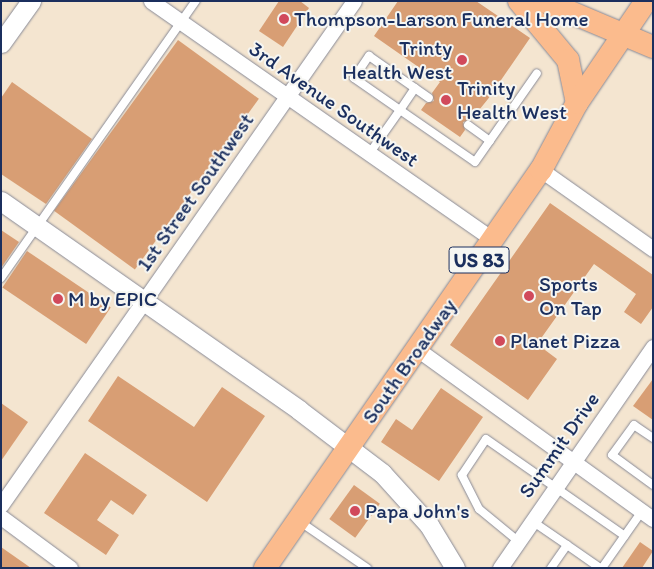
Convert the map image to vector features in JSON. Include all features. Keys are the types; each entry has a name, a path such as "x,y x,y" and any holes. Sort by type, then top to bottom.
{"main road":[{"path":"519,1 568,60 576,103"},
{"path":"544,1 653,48"},
{"name":"South Broadway","path":"265,568 541,170 576,103 646,1"}],"street":[{"path":"1,43 30,1"},
{"name":"3rd Avenue Southwest","path":"151,1 493,240"},
{"name":"1st Street Southwest","path":"1,505 354,1"},
{"path":"541,170 653,249"},
{"path":"1,201 382,473 429,525 455,568"},
{"name":"Summit Drive","path":"500,568 653,347"},
{"path":"417,349 647,515"},
{"path":"1,517 70,568"}],"lane":[{"path":"1,278 196,1"},
{"path":"429,98 369,56 354,78 475,162 537,73"},
{"path":"368,154 415,88"},
{"path":"468,125 490,141"},
{"path":"653,438 634,425 612,455 653,485"},
{"path":"518,541 479,509 462,475 486,440 625,536"},
{"path":"532,521 601,568 625,536 647,515"},
{"path":"297,520 367,568"},
{"path":"551,568 567,545"}],"building":[{"name":"Thompson-Larson Funeral Home","path":"279,1 300,1 309,8 283,47 259,31"},
{"name":"Trinty Health West","path":"398,1 476,1 530,38 488,99 471,120 463,122 465,130 460,137 421,110 426,103 434,101 432,93 440,82 374,36"},
{"path":"178,40 259,99 135,269 54,211"},
{"path":"12,82 92,139 46,204 1,174 1,98"},
{"path":"550,203 653,275 653,307 641,324 624,312 636,294 594,264 537,344 557,359 528,400 450,345"},
{"path":"1,230 19,242 1,268"},
{"name":"M by EPIC","path":"27,251 111,307 86,344 2,287"},
{"path":"118,376 194,427 222,387 265,416 207,502 88,421"},
{"path":"653,379 653,420 633,406"},
{"path":"441,388 483,417 439,481 381,442 396,419 412,430"},
{"path":"1,403 28,422 1,461"},
{"path":"85,453 147,495 133,515 111,500 97,520 119,535 106,555 44,513"},
{"name":"Papa John's","path":"354,485 380,504 355,538 329,519"},
{"path":"640,542 653,551 642,568 622,568"},
{"path":"1,547 31,568 1,568"}],"place":[{"name":"Thompson-Larson Funeral Home","path":"284,19"},
{"name":"Trinty Health West","path":"462,60"},
{"name":"Trinity Health West","path":"446,100"},
{"name":"Sports On Tap","path":"529,296"},
{"name":"M by EPIC","path":"58,299"},
{"name":"Planet Pizza","path":"500,341"},
{"name":"Papa John's","path":"355,511"}]}
